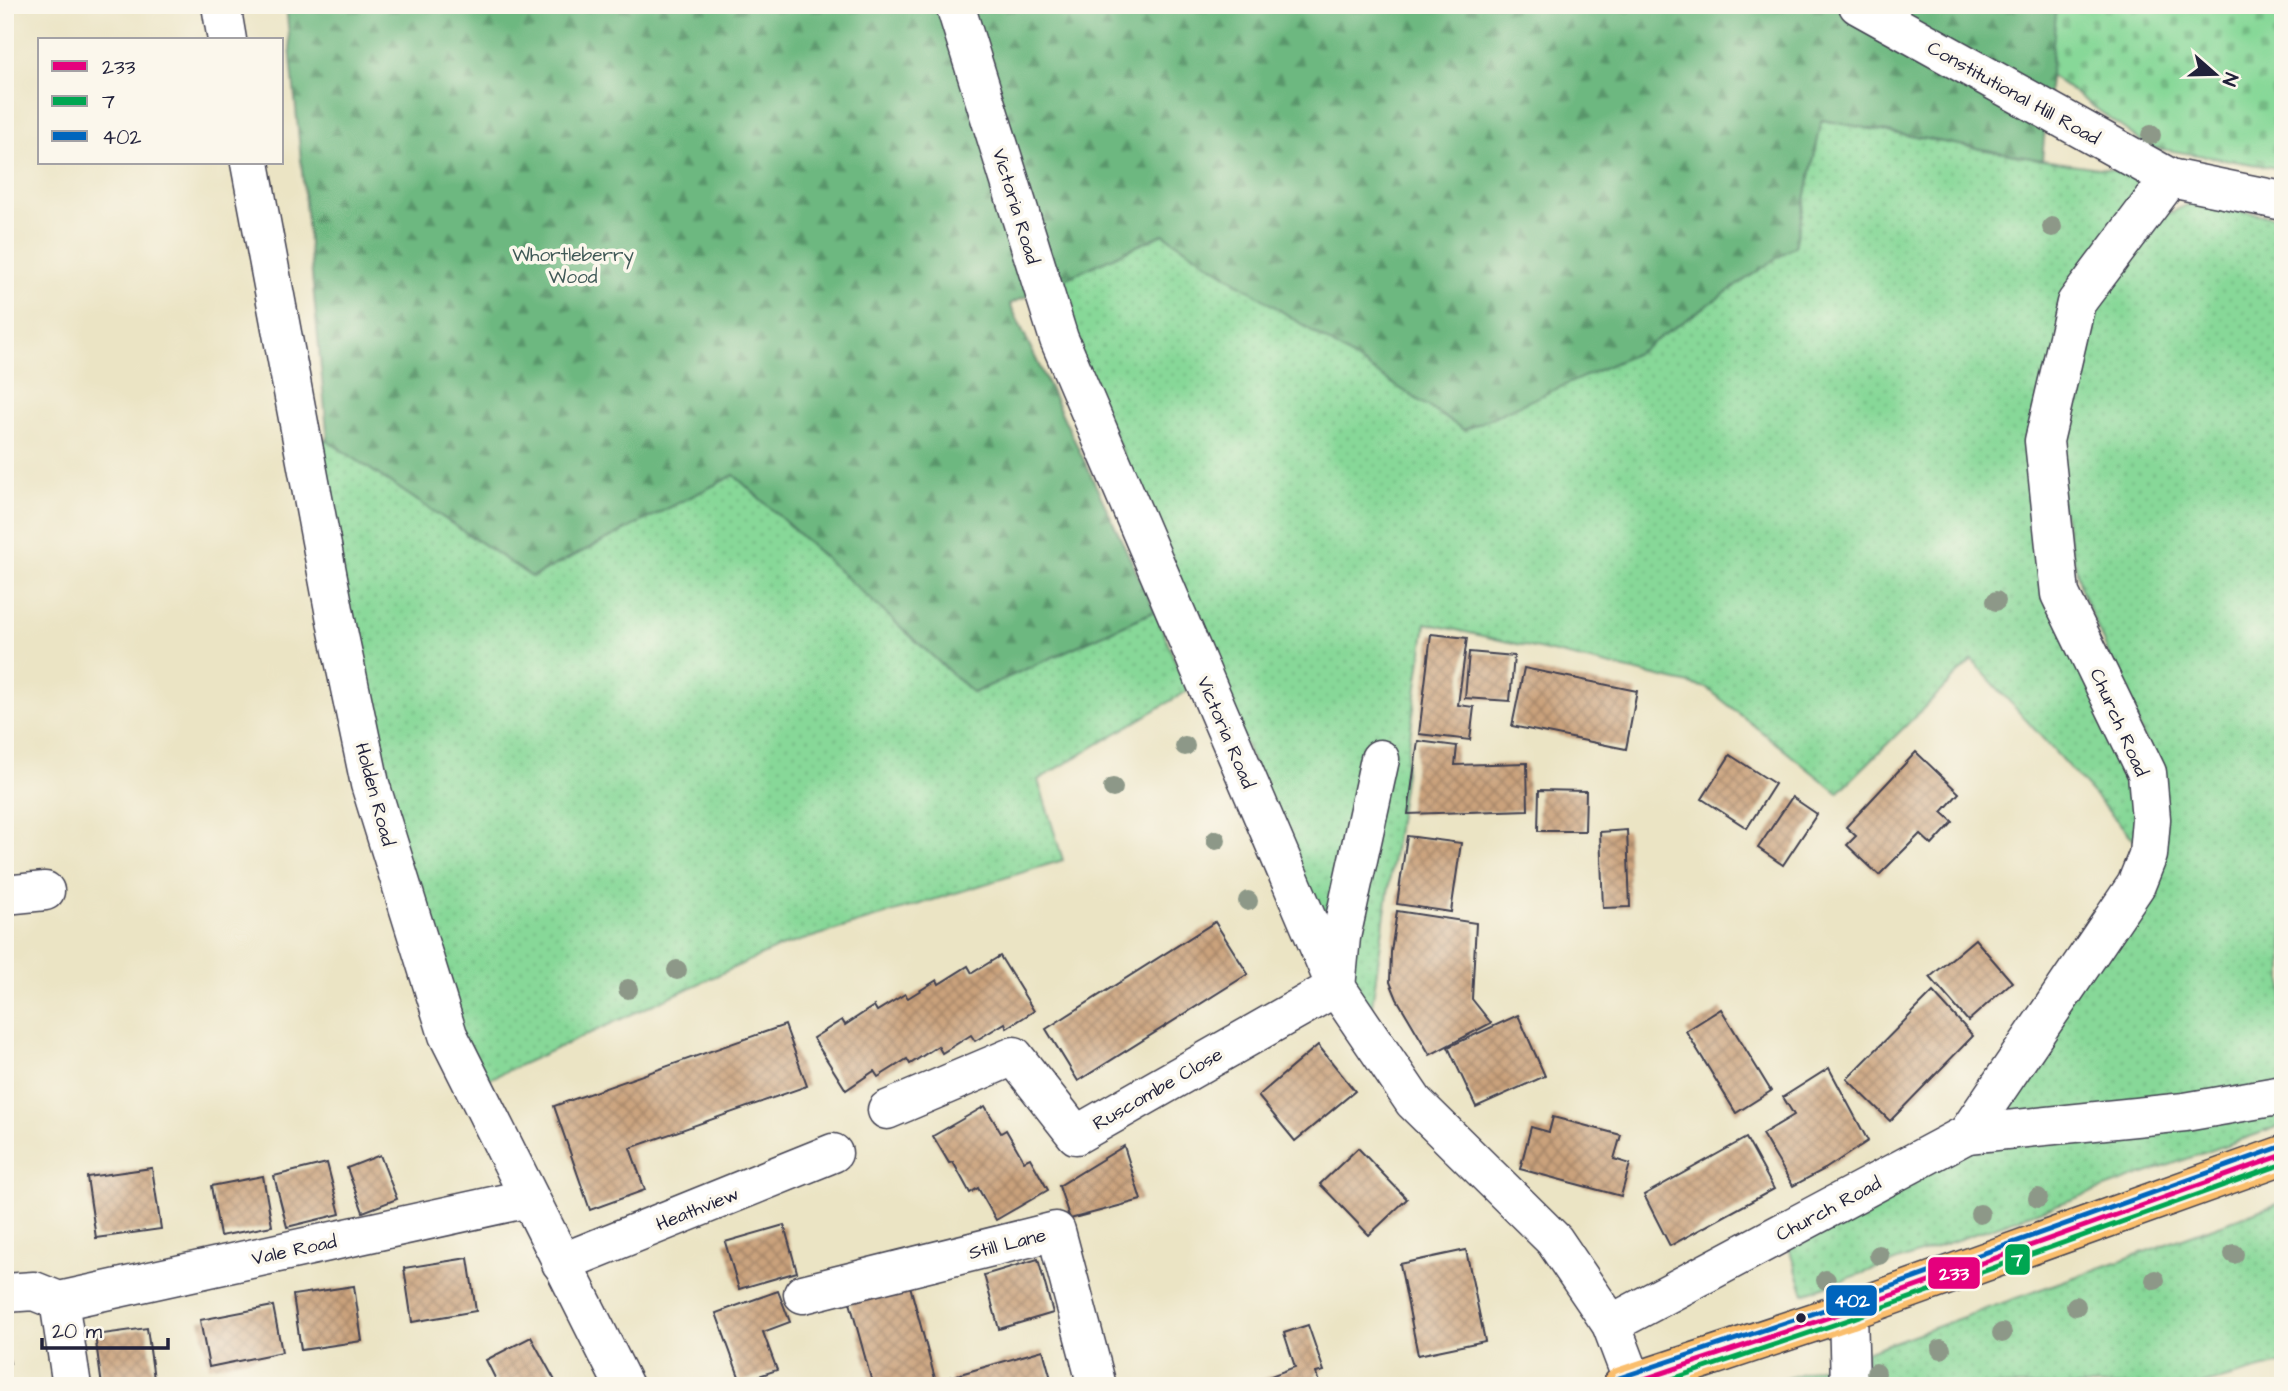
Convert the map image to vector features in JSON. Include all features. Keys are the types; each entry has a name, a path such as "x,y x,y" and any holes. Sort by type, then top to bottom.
{"highway":[{"path":"1627,1384 1847,1311 2283,1155"}],"street":[{"path":"221,5 228,38"},
{"name":"Victoria Road","path":"955,5 1059,339 1336,987 1414,1102 1553,1240 1611,1324 1627,1384"},
{"name":"Constitutional Hill Road","path":"1858,5 2170,178"},
{"name":"Holden Road","path":"250,164 338,631 370,784 449,1035 624,1386"},
{"path":"2170,178 2283,201"},
{"name":"Church Road","path":"1611,1324 1966,1134 2136,885 2148,855 2151,819 2147,773 2060,594 2044,441 2076,303 2170,178"},
{"path":"1336,987 1341,937 1380,759"},
{"path":"5,895 45,891"},
{"name":"Ruscombe Close","path":"887,1111 1014,1056 1076,1135 1336,987"},
{"path":"1966,1134 2185,1112 2283,1095"},
{"name":"Heathview","path":"561,1263 833,1153"},
{"name":"Vale Road","path":"5,1293 34,1291 59,1301 528,1198"},
{"name":"Still Lane","path":"803,1294 1056,1231 1097,1386"},
{"path":"59,1301 72,1386"},
{"path":"1847,1311 1850,1386"}],"green space":[{"name":"Whortleberry Wood","path":"286,5 2057,5 2042,160 1822,120 1795,246 1637,353 1464,430 1163,234 1010,304 1155,611 973,693 734,475 532,577 328,441"},
{"path":"2057,5 2283,5 2283,169 2149,147 2050,75"},
{"path":"1822,120 2042,160 2170,178 2076,303 2044,441 2063,599 2147,773 2148,855 1972,660 1838,793 1707,688 1426,623 1368,1034 1051,285 1163,234 1290,315 1795,246"},
{"path":"2191,203 2283,218 2283,1125 1804,1294 1789,1248 1964,1151 2158,855 2149,750 2081,589 2059,494 2057,444 2097,285 2144,225"},
{"path":"301,432 328,441 532,577 734,475 973,693 1155,611 1187,691 1038,780 1063,860 777,948 474,1086 448,1035"},
{"path":"2283,676 2283,813 2279,698"},
{"path":"2283,1202 2283,1363 2198,1386 1868,1386 1866,1352"},
{"path":"1834,1363 1835,1386 1762,1386"}],"building":[{"path":"1431,634 1467,638 1458,705 1474,707 1470,740 1419,734"},
{"path":"1469,652 1514,656 1510,701 1465,698"},
{"path":"1524,668 1637,691 1626,749 1512,726"},
{"path":"1418,741 1457,746 1455,765 1527,763 1528,810 1408,814"},
{"path":"1916,752 1959,793 1942,812 1953,822 1932,845 1920,834 1879,875 1847,845 1856,836 1846,827"},
{"path":"1730,755 1775,784 1747,828 1702,799"},
{"path":"1539,790 1586,791 1585,831 1538,831"},
{"path":"1792,797 1817,814 1783,865 1758,848"},
{"path":"1627,830 1630,907 1603,908 1600,832"},
{"path":"1407,836 1461,843 1451,912 1397,904"},
{"path":"1397,911 1476,923 1472,999 1491,1023 1430,1055 1390,982"},
{"path":"1215,922 1248,974 1078,1081 1046,1029"},
{"path":"1975,939 2012,982 1968,1021 1930,977"},
{"path":"1000,956 1034,1011 1007,1028 1005,1023 975,1041 971,1035 942,1053 938,1046 910,1064 907,1059 878,1077 874,1071 846,1090 813,1038 842,1020 845,1025 874,1006 877,1011 905,994 908,998 937,980 939,984 968,966 972,973"},
{"path":"1933,992 1973,1036 1890,1121 1847,1079"},
{"path":"1721,1009 1771,1091 1736,1113 1686,1031"},
{"path":"1518,1015 1545,1076 1476,1107 1448,1047"},
{"path":"785,1025 807,1086 630,1148 645,1190 590,1210 554,1106"},
{"path":"1318,1045 1355,1091 1295,1141 1258,1096"},
{"path":"1829,1068 1868,1141 1793,1186 1762,1134 1794,1115 1783,1097"},
{"path":"985,1106 1001,1133 1006,1130 1024,1161 1030,1158 1048,1190 996,1220 978,1188 970,1193 953,1162 949,1163 933,1136"},
{"path":"1553,1117 1621,1135 1614,1159 1630,1164 1621,1196 1520,1169 1531,1127 1549,1132"},
{"path":"1746,1138 1774,1189 1670,1246 1644,1195"},
{"path":"1124,1146 1141,1200 1070,1219 1059,1186"},
{"path":"1358,1148 1407,1199 1369,1235 1320,1184"},
{"path":"380,1155 397,1199 363,1212 347,1168"},
{"path":"327,1163 340,1214 287,1227 274,1176"},
{"path":"152,1168 161,1229 96,1238 87,1177"},
{"path":"263,1176 272,1226 220,1236 211,1186"},
{"path":"784,1225 797,1272 739,1289 725,1242"},
{"path":"1466,1250 1485,1341 1418,1355 1400,1264"},
{"path":"468,1258 476,1311 412,1322 404,1268"},
{"path":"1038,1259 1053,1313 999,1329 984,1275"},
{"path":"906,1271 937,1386 873,1386 846,1288"},
{"path":"354,1286 362,1341 301,1350 293,1295"},
{"path":"778,1291 790,1322 763,1332 777,1370 741,1382 716,1313"},
{"path":"273,1306 282,1352 209,1367 200,1320"},
{"path":"1308,1325 1324,1371 1316,1373 1320,1386 1244,1386 1295,1367 1284,1333"},
{"path":"147,1328 155,1386 102,1386 95,1335"},
{"path":"531,1337 558,1386 499,1386 486,1360"},
{"path":"5,1345 10,1363 5,1364"},
{"path":"1043,1350 1053,1386 953,1386 950,1377"}],"transit line":[{"name":"402","path":"1619,1378 1845,1303 2280,1147"},
{"name":"233","path":"1623,1386 1848,1311 2283,1155"},
{"name":"7","path":"1651,1386 1851,1319 2283,1164"}]}
